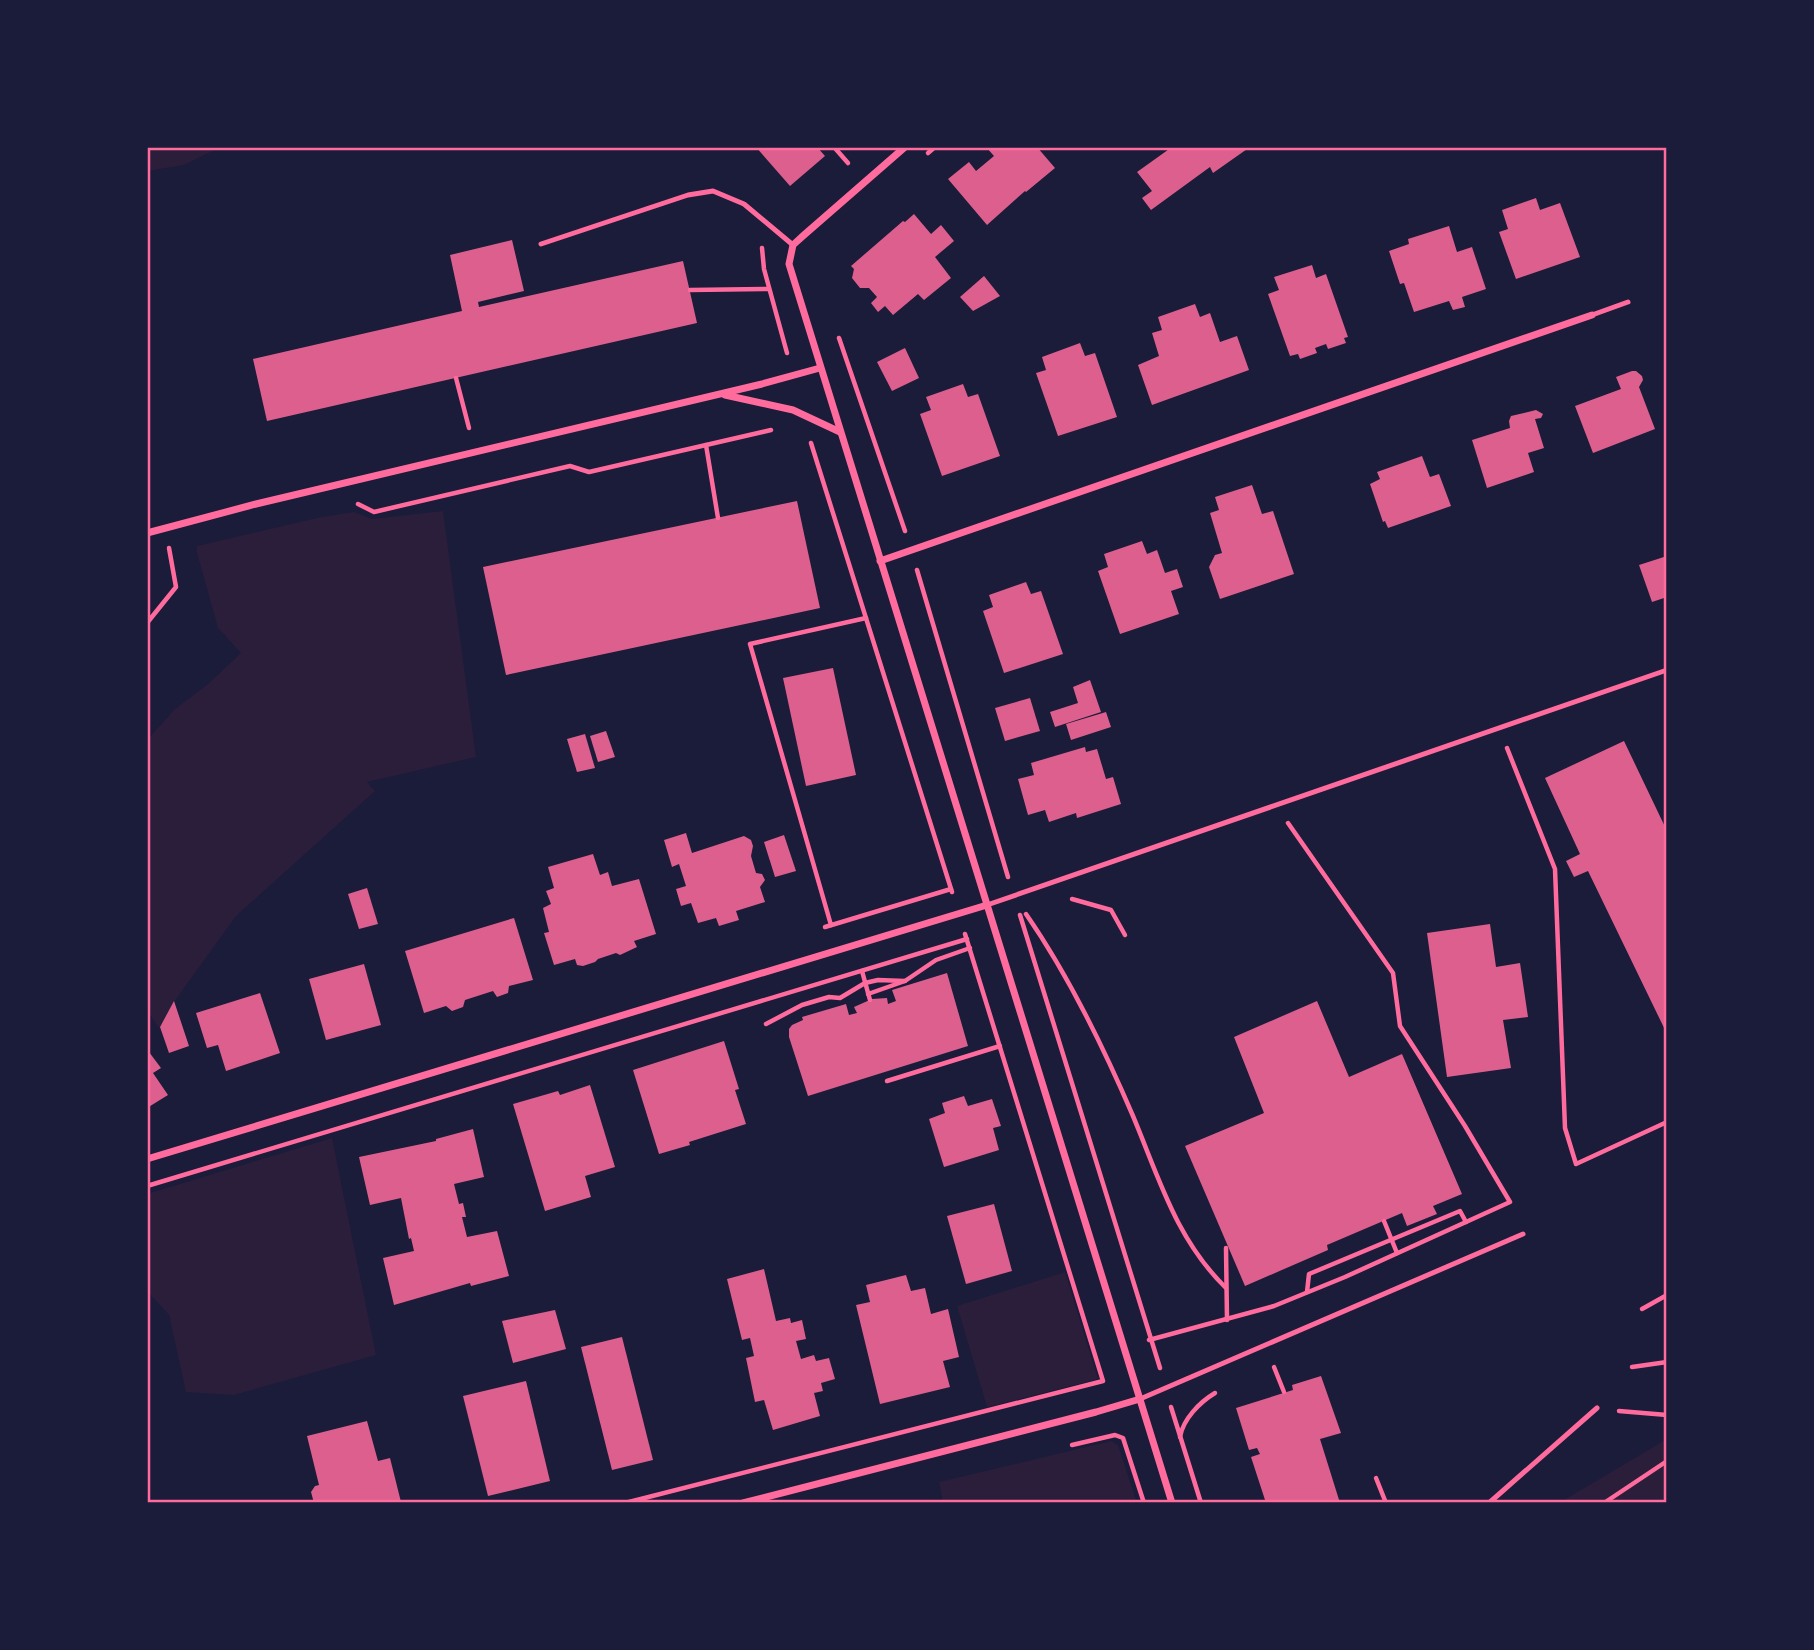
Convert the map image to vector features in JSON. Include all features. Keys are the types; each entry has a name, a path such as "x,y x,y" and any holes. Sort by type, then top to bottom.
{"street":[{"path":"905,147 793,245 789,264 1172,1503"},
{"path":"880,561 1592,315"},
{"path":"147,533 256,504 820,368"},
{"path":"721,394 793,410 840,432"},
{"path":"147,1159 987,905"},
{"path":"743,1503 1140,1398"}],"lane":[{"path":"541,244 688,195 713,191 744,204 793,245"},
{"path":"1592,315 1628,302"},
{"path":"987,905 1667,670"},
{"path":"1140,1398 1523,1234"},
{"path":"1489,1503 1597,1409"}],"path":[{"path":"835,147 848,163"},
{"path":"925,155 935,147"},
{"path":"690,290 769,289"},
{"path":"834,326 903,526"},
{"path":"456,378 469,428"},
{"path":"355,503 374,512 570,466 589,472 776,429"},
{"path":"807,439 812,445"},
{"path":"706,445 718,518"},
{"path":"158,550 181,544"},
{"path":"147,623 176,587 169,547"},
{"path":"915,564 979,788 1201,1503"},
{"path":"831,925 750,644 866,618"},
{"path":"1499,728 1555,869 1564,1128 1576,1164 1667,1124"},
{"path":"1152,1339 1274,1306 1510,1202 1401,1027 1392,972 1276,805"},
{"path":"1042,886 1068,898 1111,910 1125,935"},
{"path":"1014,896 1044,940 1082,1007 1133,1115 1164,1195 1191,1247 1226,1288"},
{"path":"147,1186 967,939"},
{"path":"862,970 869,997 905,981 936,960 970,948"},
{"path":"766,1024 802,1005 829,997 840,998 865,983 878,980 905,981"},
{"path":"887,1080 1000,1046"},
{"path":"1307,1292 1309,1274 1460,1211 1466,1222"},
{"path":"1384,1221 1397,1253"},
{"path":"1226,1248 1227,1320"},
{"path":"1642,1310 1667,1296"},
{"path":"625,1503 1096,1384 1103,1381 1096,1355"},
{"path":"1632,1367 1667,1362"},
{"path":"1274,1367 1284,1392"},
{"path":"1597,1409 1667,1415"},
{"path":"1064,1447 1115,1435 1123,1437 1144,1503"},
{"path":"1604,1503 1667,1461"},
{"path":"1376,1478 1386,1503"}],"shaded area":[{"path":"147,147 221,147 184,165 147,171"},
{"path":"443,511 476,757 367,782 375,791 236,916 174,1002 159,1028 147,1010 147,740 175,709 208,684 241,653 218,628 197,546 354,512 372,519"},
{"path":"332,1138 376,1355 234,1395 186,1392 169,1315 147,1291 147,1194"},
{"path":"1065,1272 1098,1379 987,1407 957,1306"},
{"path":"1667,1439 1667,1503 1559,1503"},
{"path":"1111,1441 1118,1445 1137,1503 943,1503 939,1482"}],"building":[{"path":"756,147 817,147 825,156 790,186"},
{"path":"986,147 993,150 997,147 1037,147 1055,168 987,225 948,179 969,162 976,171 994,156"},
{"path":"1172,147 1250,147 1213,173 1210,167 1151,210 1142,198 1152,191 1137,172"},
{"path":"1536,198 1540,210 1560,203 1580,257 1516,279 1499,232 1508,229 1502,210"},
{"path":"914,214 931,234 941,225 954,241 935,257 951,278 924,300 918,294 893,315 885,306 878,312 871,303 877,297 869,288 860,288 852,278 854,269 851,266"},
{"path":"1449,226 1457,252 1472,247 1486,289 1462,297 1465,307 1453,310 1449,301 1414,312 1404,283 1400,284 1389,251 1409,244 1408,239"},
{"path":"512,240 524,291 478,302 479,307 683,261 697,323 267,421 253,359 462,311 450,255"},
{"path":"1312,265 1316,278 1326,274 1348,337 1344,338 1346,343 1328,349 1326,344 1315,348 1317,353 1300,359 1298,354 1290,356 1268,294 1279,290 1274,277"},
{"path":"984,276 1000,296 973,311 960,297"},
{"path":"1195,304 1200,317 1210,313 1220,342 1237,336 1249,370 1152,405 1138,365 1159,356 1152,333 1162,330 1158,317"},
{"path":"1080,343 1085,356 1095,353 1117,417 1058,436 1036,373 1046,370 1042,357"},
{"path":"905,348 919,378 892,391 877,362"},
{"path":"1632,371 1642,376 1639,387 1655,429 1593,453 1575,406 1621,389 1616,377"},
{"path":"963,384 968,397 978,394 1000,456 942,476 920,414 931,410 926,397"},
{"path":"1536,410 1543,414 1541,418 1535,419 1544,448 1528,453 1534,472 1487,488 1472,440 1510,428 1511,416"},
{"path":"1422,456 1430,477 1439,474 1451,506 1388,528 1385,521 1383,522 1370,484 1380,479 1377,472"},
{"path":"1252,485 1262,514 1273,511 1294,574 1220,599 1209,567 1215,555 1222,553 1210,513 1219,510 1215,497"},
{"path":"797,501 820,608 506,675 483,567"},
{"path":"1142,541 1147,554 1157,550 1165,573 1177,569 1183,587 1171,591 1179,614 1120,634 1098,571 1108,567 1104,554"},
{"path":"1667,556 1667,597 1652,602 1639,565"},
{"path":"1026,582 1031,594 1041,591 1063,654 1004,673 983,611 993,607 989,595"},
{"path":"833,668 856,775 806,786 783,678"},
{"path":"1090,680 1101,712 1055,727 1050,712 1078,703 1073,687"},
{"path":"1030,698 1040,731 1005,741 995,708"},
{"path":"1106,712 1111,727 1071,740 1066,724"},
{"path":"606,731 615,757 598,762 590,736"},
{"path":"585,734 595,768 577,772 567,739"},
{"path":"1624,741 1667,831 1667,1034 1588,871 1574,877 1566,861 1580,854 1545,778"},
{"path":"1085,747 1086,752 1097,749 1106,779 1113,777 1121,804 1077,818 1076,813 1049,822 1045,810 1028,815 1018,779 1034,775 1031,763"},
{"path":"686,833 692,853 744,836 751,840 751,856 756,873 762,874 765,880 760,887 765,902 736,911 739,920 719,926 716,918 698,923 691,903 681,906 676,889 686,886 679,864 672,867 664,840"},
{"path":"784,835 796,871 775,877 764,842"},
{"path":"593,854 600,875 608,872 612,886 639,879 656,934 634,941 637,947 620,955 616,953 583,966 577,965 575,959 554,965 544,933 549,932 543,908 551,904 546,891 554,888 548,867"},
{"path":"367,888 378,924 359,929 348,894"},
{"path":"514,918 533,980 509,986 508,993 497,997 493,991 465,1000 463,1007 452,1011 446,1006 424,1013 405,951"},
{"path":"1490,924 1496,967 1520,963 1528,1017 1503,1020 1511,1068 1447,1077 1427,933"},
{"path":"364,964 381,1025 326,1040 309,979"},
{"path":"947,973 968,1046 808,1096 789,1037 792,1025 803,1020 802,1017 846,1004 849,1015 857,1013 854,1007 872,999 887,998 888,1004 896,1001 892,990"},
{"path":"260,993 280,1053 226,1071 218,1045 207,1048 196,1013"},
{"path":"174,1001 189,1046 169,1053 160,1027"},
{"path":"1317,1001 1349,1077 1402,1054 1462,1194 1433,1206 1437,1214 1407,1226 1402,1213 1327,1245 1328,1250 1245,1286 1185,1146 1264,1113 1234,1037"},
{"path":"724,1041 739,1089 735,1090 746,1124 659,1154 633,1070"},
{"path":"149,1052 161,1068 153,1073 168,1095 147,1108 147,1053"},
{"path":"590,1085 615,1167 585,1176 591,1197 545,1211 513,1104 558,1091 560,1095"},
{"path":"964,1096 968,1106 992,1099 1001,1126 993,1128 999,1150 944,1167 929,1119 945,1113 942,1103"},
{"path":"473,1129 484,1177 454,1184 459,1204 463,1203 466,1217 462,1217 467,1237 497,1231 509,1276 471,1286 470,1283 394,1305 383,1258 414,1251 411,1238 409,1239 401,1198 370,1205 359,1157 436,1141"},
{"path":"994,1204 1012,1271 966,1284 947,1216"},
{"path":"764,1269 776,1321 790,1318 791,1323 802,1320 806,1339 796,1341 801,1359 814,1355 816,1361 829,1358 835,1379 821,1383 823,1391 814,1393 820,1416 773,1430 764,1400 755,1402 746,1358 754,1356 750,1338 742,1340 727,1279"},
{"path":"906,1275 911,1291 925,1288 931,1314 948,1309 959,1357 943,1361 950,1387 880,1404 856,1305 870,1302 866,1285"},
{"path":"555,1310 566,1349 513,1363 502,1321"},
{"path":"622,1337 653,1460 612,1470 581,1347"},
{"path":"1321,1376 1341,1433 1320,1439 1340,1503 1266,1503 1251,1457 1260,1454 1257,1448 1249,1450 1236,1408 1293,1390 1292,1385"},
{"path":"526,1381 550,1481 488,1496 463,1396"},
{"path":"367,1421 378,1461 390,1458 401,1502 314,1503 311,1492 319,1485 307,1436"}]}
